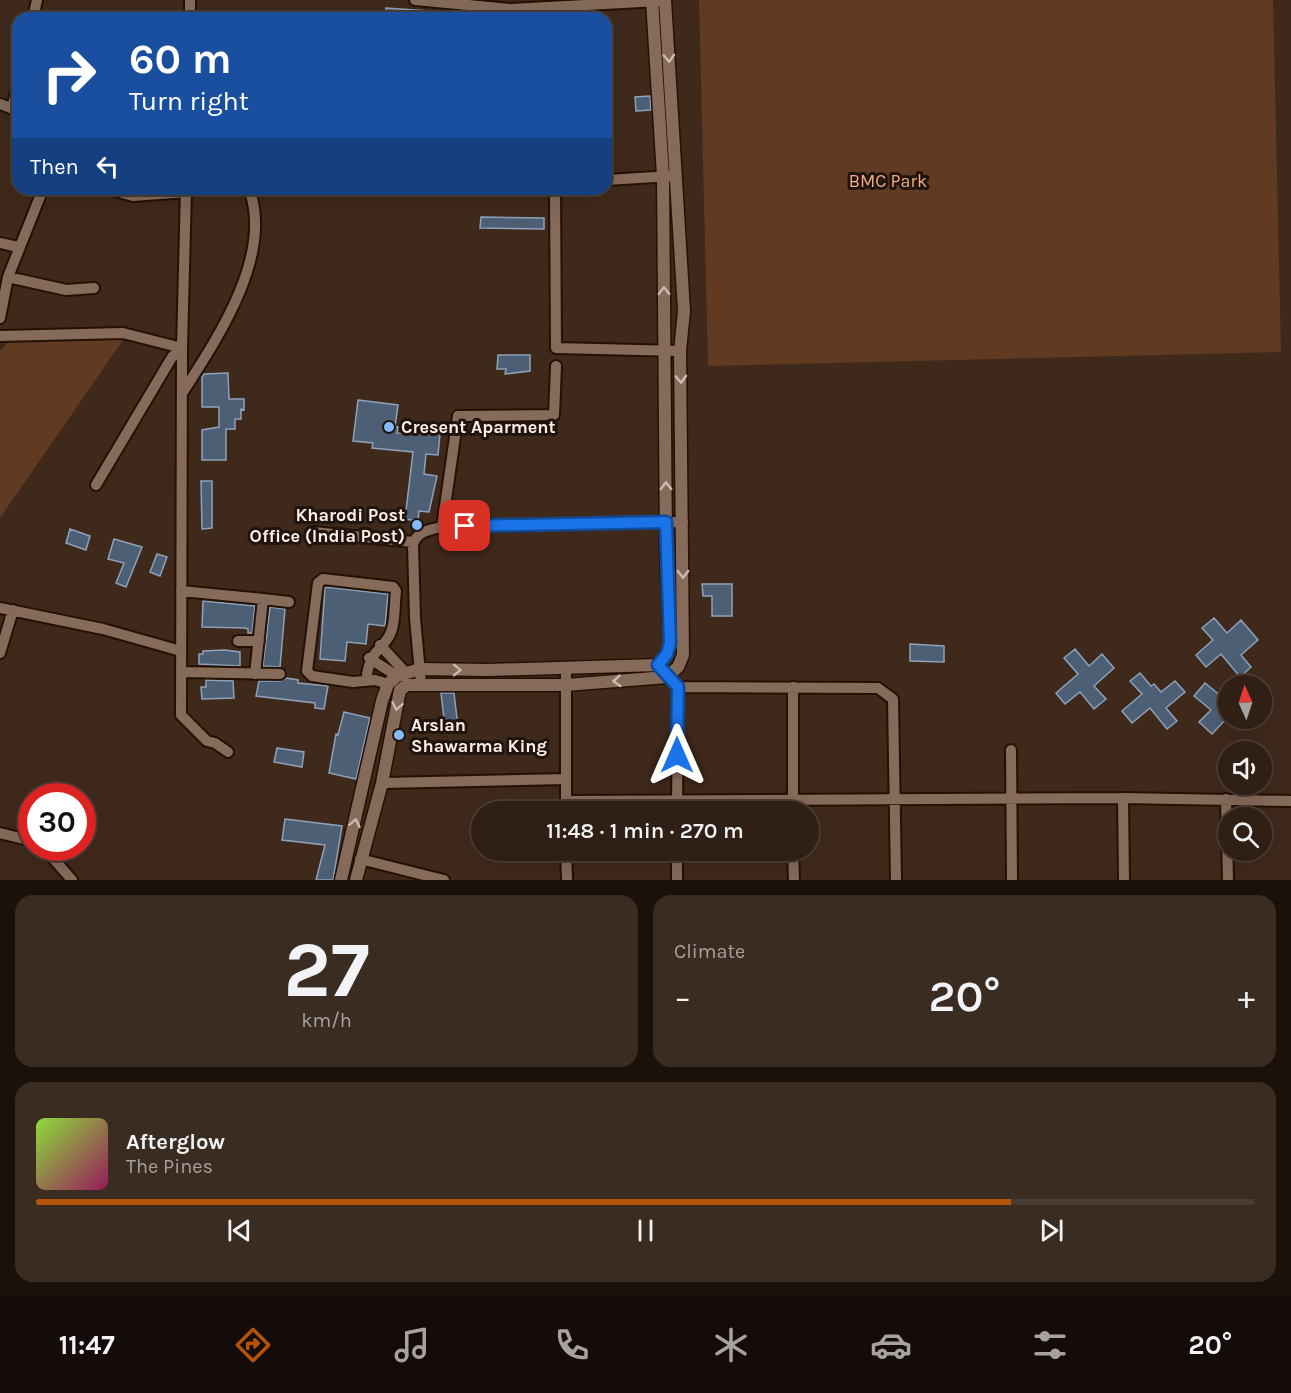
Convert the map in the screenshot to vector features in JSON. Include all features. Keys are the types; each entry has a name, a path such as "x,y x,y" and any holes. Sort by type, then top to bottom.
{"street":[{"path":"414,0 504,12"},
{"path":"356,880 382,783 400,690 407,685 566,684 667,677 678,667 682,654 683,522 680,351 684,311 665,0 523,12"},
{"path":"367,674 369,658 387,639 391,629 396,591 393,587 323,579 318,583 307,671 312,676 353,682 397,677 420,669 566,669 658,665 667,654 670,643 666,550 663,176 652,1"},
{"path":"612,180 677,176"},
{"path":"0,318 8,277 40,195"},
{"path":"186,195 182,348 181,715 207,741 215,743 228,752"},
{"path":"182,393 224,328 247,267 255,229 255,213 250,195"},
{"path":"555,195 556,348 680,351"},
{"path":"0,243 18,247"},
{"path":"8,277 66,290 94,288"},
{"path":"0,336 123,333 182,348"},
{"path":"96,485 172,357 182,348"},
{"path":"442,527 458,416 554,415 556,366"},
{"path":"421,684 415,618 414,542 421,532 442,527 683,522"},
{"path":"313,532 414,542"},
{"path":"666,550 683,550"},
{"path":"181,591 289,602"},
{"path":"255,674 263,599"},
{"path":"0,608 103,629 181,651"},
{"path":"0,653 13,610"},
{"path":"669,616 682,615"},
{"path":"238,640 259,641"},
{"path":"341,880 397,677 380,645"},
{"path":"369,658 397,677"},
{"path":"658,665 678,687 878,688 893,699 896,880"},
{"path":"566,669 566,801"},
{"path":"182,672 280,674"},
{"path":"677,801 678,687"},
{"path":"793,687 793,800"},
{"path":"1011,750 1012,880"},
{"path":"382,783 566,779"},
{"path":"774,801 1123,798 1291,801"},
{"path":"1123,798 1124,880"},
{"path":"1226,799 1228,880"},
{"path":"0,833 18,838"},
{"path":"360,859 444,880"},
{"path":"55,861 72,880"},
{"path":"566,861 567,880"},
{"path":"677,861 677,880"},
{"path":"794,861 794,880"}],"green space":[{"name":"BMC Park","path":"699,0 1273,0 1281,352 708,366"},
{"path":"10,340 123,340 0,518 0,351"}],"building":[{"path":"386,8 428,11 428,12 386,12"},
{"path":"650,96 651,110 636,111 635,97"},
{"path":"481,217 544,218 544,229 480,228"},
{"path":"498,355 530,355 530,371 505,374 506,369 497,369"},
{"path":"228,373 229,399 244,399 244,410 241,409 241,419 235,419 235,429 226,429 226,460 202,460 202,430 219,427 219,407 202,407 202,377 204,374"},
{"path":"358,400 398,405 395,427 398,427 397,433 440,434 438,455 426,454 424,474 437,476 429,512 419,511 418,521 405,519 413,452 372,448 373,443 353,441"},
{"path":"201,481 212,481 212,528 202,529"},
{"path":"70,529 90,536 86,550 66,543"},
{"path":"114,539 142,547 126,587 116,583 124,563 108,559"},
{"path":"157,554 167,557 160,576 150,572"},
{"path":"702,584 732,584 732,616 712,616 712,596 703,596"},
{"path":"325,587 388,594 385,626 368,624 366,644 347,642 345,661 320,659"},
{"path":"203,601 255,606 252,633 248,633 248,629 245,628 202,627"},
{"path":"270,607 285,609 280,667 263,666"},
{"path":"1214,618 1227,633 1241,620 1258,640 1241,655 1251,667 1242,675 1238,675 1221,654 1206,667 1196,655 1213,640 1202,628"},
{"path":"910,644 944,646 944,662 910,661"},
{"path":"1075,649 1089,666 1102,654 1114,668 1094,686 1106,699 1094,709 1080,692 1065,704 1056,693 1078,674 1064,658"},
{"path":"203,651 240,652 240,666 199,664 199,654 203,654"},
{"path":"1140,673 1151,686 1154,684 1161,692 1175,681 1185,692 1166,708 1177,721 1167,729 1150,708 1132,723 1122,711 1142,694 1130,681"},
{"path":"286,678 298,680 298,683 328,686 324,709 315,708 315,703 256,696 259,681 280,681"},
{"path":"206,680 233,681 234,698 202,699 201,687 206,687"},
{"path":"1205,683 1218,694 1218,728 1212,734 1199,722 1211,710 1194,696"},
{"path":"441,693 454,693 458,727 445,727"},
{"path":"344,712 370,718 356,779 329,773 336,734 338,735"},
{"path":"277,748 304,752 302,767 274,762"},
{"path":"285,819 342,826 333,880 316,880 325,845 282,840"}],"place":[{"name":"Cresent Aparment","path":"389,427"},
{"name":"Kharodi Post Office (India Post)","path":"417,525"},
{"name":"Arslan Shawarma King","path":"399,735"}],"route":[{"path":"465,526 666,522 670,643 667,654 658,665 678,687 677,755"}]}
